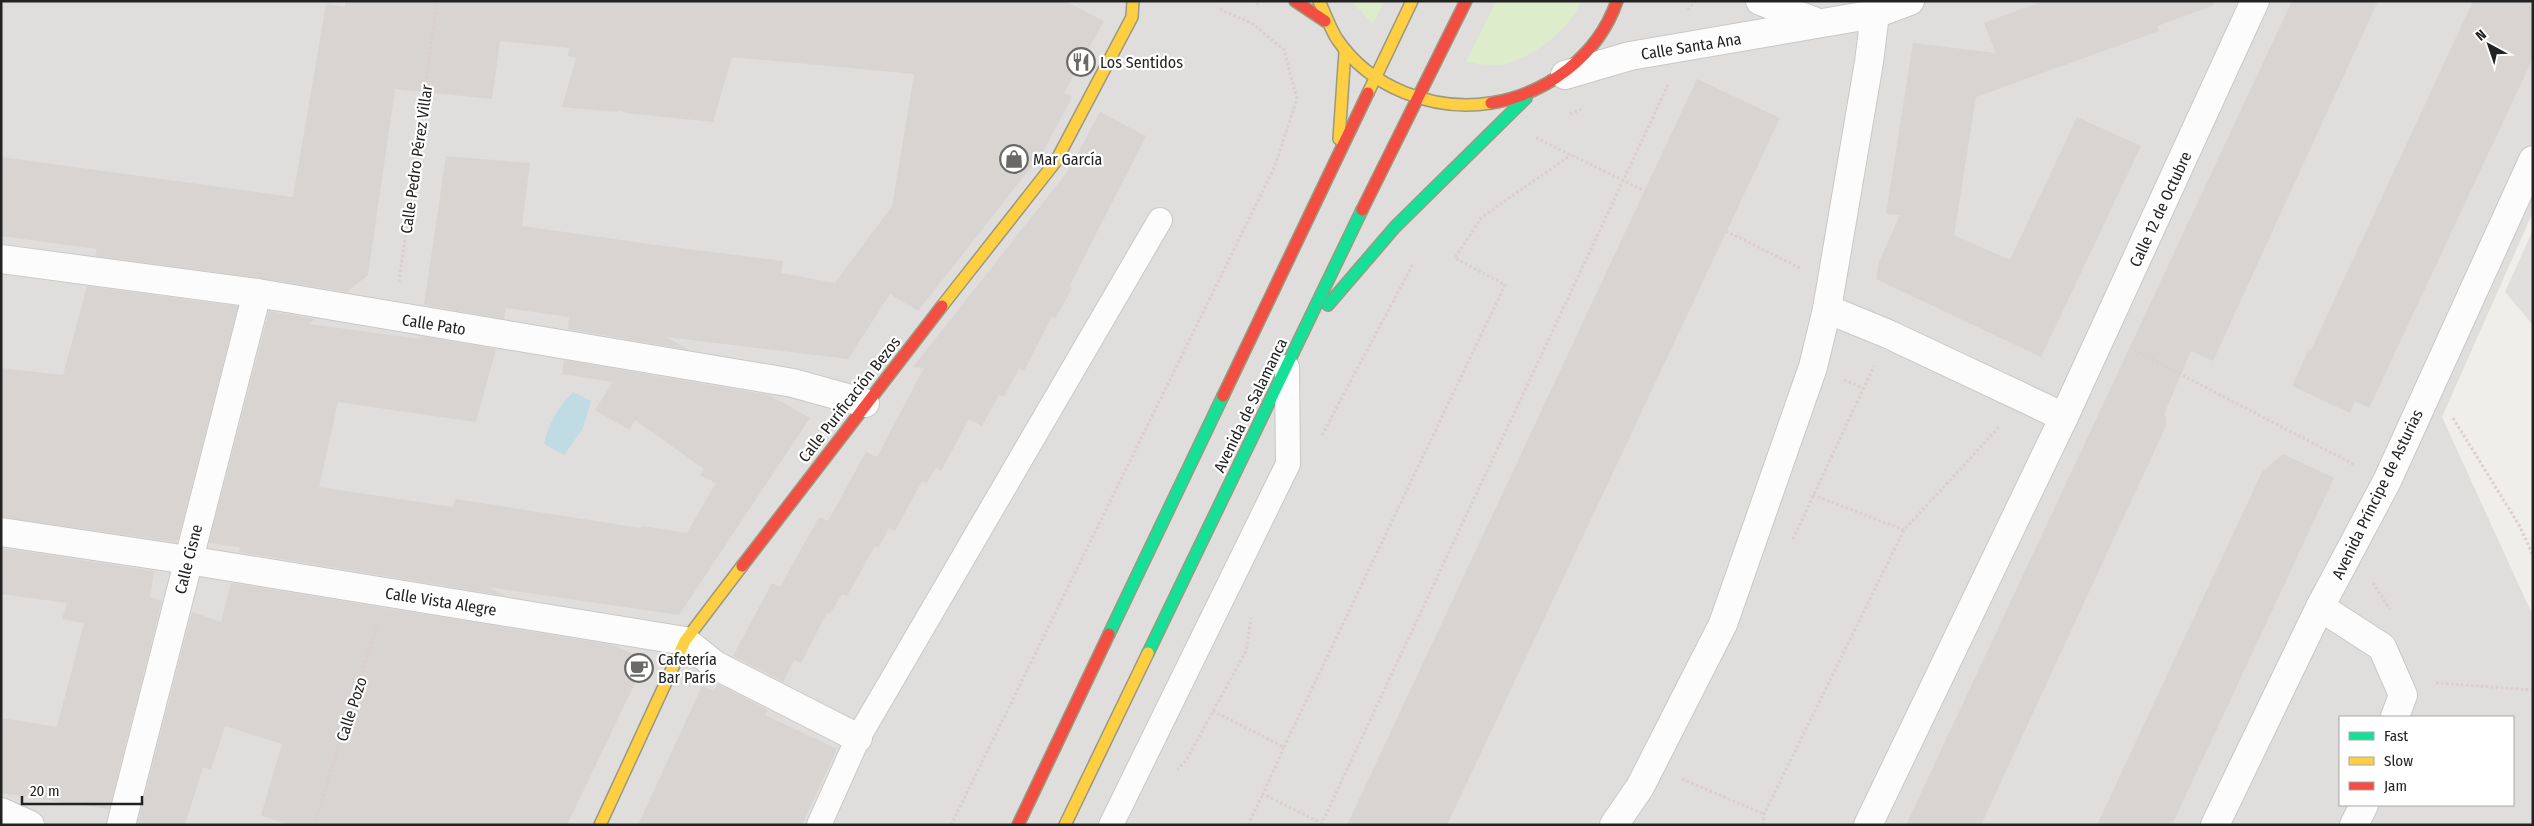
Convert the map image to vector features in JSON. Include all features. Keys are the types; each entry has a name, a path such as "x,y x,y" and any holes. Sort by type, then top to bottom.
{"main road":[{"name":"Calle Purificación Bezos","path":"600,825 685,641 865,403 1056,161 1132,17 1134,1"},
{"path":"1295,1 1325,21"},
{"path":"1319,1 1325,21 1345,51 1374,78 1418,100 1463,108 1514,101 1565,75 1598,40 1614,12 1617,1"},
{"name":"Avenida de Salamanca","path":"1018,825 1412,1"},
{"name":"Avenida de Salamanca","path":"1065,825 1466,1"},
{"path":"1338,154 1345,51"},
{"path":"1304,332 1395,227 1534,90"}],"street":[{"path":"1760,1 1820,24"},
{"name":"Calle Santa Ana","path":"1565,75 1630,56 1875,14 1910,1"},
{"name":"Calle 12 de Octubre","path":"1868,825 2064,417 2255,1"},
{"path":"1614,825 1640,786 1723,624 1813,367 1827,309 1869,62 1875,14"},
{"name":"Avenida Príncipe de Asturias","path":"2214,825 2320,607 2387,481 2533,160"},
{"name":"Calle Pato","path":"1,259 257,293 793,383 865,403"},
{"name":"Calle Cisne","path":"121,825 257,293"},
{"path":"1827,309 1888,334 2064,417"},
{"name":"Calle Vista Alegre","path":"1,532 188,560 685,641 715,665 858,738"},
{"path":"2320,607 2382,647 2403,695 2396,716"},
{"path":"2354,825 2364,806"},
{"path":"1,812 30,825"}],"lane":[{"path":"819,825 858,738 1160,220"},
{"path":"1111,825 1288,464 1287,367"}],"path":[{"name":"Calle Pedro Pérez Villar","path":"394,317 438,1"},
{"path":"951,825 1275,166 1297,99 1284,50 1253,24 1217,8"},
{"path":"1263,794 1323,824 1671,78"},
{"path":"1564,117 1590,106"},
{"path":"1531,135 1645,192"},
{"path":"1248,825 1505,285 1455,258 1482,217 1571,155"},
{"path":"1320,438 1415,259"},
{"path":"2102,334 2387,481"},
{"path":"2425,396 2454,418 2519,525 2533,555"},
{"path":"1763,825 1764,814 1904,530 2026,398"},
{"path":"1813,495 1904,530"},
{"path":"2377,574 2373,583 2393,613"},
{"name":"Calle Pozo","path":"314,825 388,593"},
{"path":"1174,773 1187,759 1246,651 1252,614"},
{"path":"2428,682 2533,690"},
{"path":"1213,710 1284,747"},
{"path":"1681,778 1764,814"}],"shaded area":[{"path":"1,1 2533,1 2533,212 2442,417 2533,616 2533,825 1,825"},
{"path":"2533,230 2533,325 2505,292"}],"green space":[{"path":"1351,1 1384,1 1373,24"},
{"path":"1496,1 1581,1 1576,12 1558,33 1547,43 1522,58 1498,65 1466,62"}],"water":[{"path":"573,392 591,401 583,428 564,455 544,444 555,416"}],"building":[{"path":"345,1 1065,1 1104,21 1064,93 1072,97 1043,152 918,311 890,294 848,359 666,337 689,350 568,329 569,317 506,308 504,319 424,305 446,156 530,163 522,226 783,261 781,273 835,283 892,206 914,74 732,57 713,122 627,113 618,110 617,112 562,107 576,58 568,56 569,48 500,41 492,99 395,89 368,275 347,292 95,256 97,249 1,236 1,157 293,197 326,4 345,7"},
{"path":"2043,1 2213,1 2214,5 2157,26 2159,31 1976,97 1954,235 2010,260 2077,117 2141,146 2041,357 1876,279 1879,262 1900,215 1886,214 1913,43 1996,53 1984,23"},
{"path":"2292,1 2378,1 2213,361 2191,351 2165,412 2166,426 1981,825 1906,825"},
{"path":"2473,1 2533,1 2533,58 2369,408 2355,401 2350,413 2292,386 2309,349 2311,350"},
{"path":"1697,79 1780,118 1447,825 1347,825"},
{"path":"1100,112 1146,136 1069,287 1072,288 1056,318 1052,316 1024,371 1019,368 1004,397 999,395 982,426 969,419 941,471 936,467 927,483 922,481 895,531 889,528 878,548 875,546 847,596 842,594 830,614 827,613 801,663 794,660 783,682 733,656 772,583 780,587 819,517 828,521 866,452 877,457 924,368 913,367 1068,171"},
{"path":"87,286 238,306 178,539 175,542 1,517 1,368 63,375"},
{"path":"269,311 315,319 309,324 419,339 420,336 496,349 476,422 338,402 319,487 453,507 455,499 640,528 642,526 687,533 716,483 700,475 704,469 635,420 629,430 595,410 613,382 562,374 564,360 769,395 810,418 679,615 488,587 506,596 239,552 240,547 209,543"},
{"path":"2283,454 2334,478 2172,825 2097,825 2262,472"},
{"path":"1,548 154,571 150,597 162,601 109,809 1,793 1,718 57,727 84,623 62,619 67,603 1,594"},
{"path":"231,583 613,645 646,660 567,825 288,825 261,815 282,744 225,726 211,770 203,767 185,825 137,825 192,612 221,622"},
{"path":"718,684 768,710 765,715 837,749 802,825 638,825 702,686 714,691"}],"traffic: fast":[{"path":"1328,305 1395,227 1526,98"},
{"path":"1148,653 1362,210"},
{"path":"1109,634 1223,396"}],"traffic: slow":[{"path":"942,306 1056,161 1132,17 1133,1"},
{"path":"1319,1 1337,39 1367,71 1385,83 1405,93 1426,100 1469,105 1491,103"},
{"path":"1368,93 1412,1"},
{"path":"1339,139 1345,51"},
{"path":"600,825 685,641 742,566"},
{"path":"1065,825 1148,653"}],"traffic: jam":[{"path":"1295,1 1325,21"},
{"path":"1362,210 1466,1"},
{"path":"1491,103 1532,91 1568,69 1584,55 1597,39 1617,1"},
{"path":"1223,396 1368,93"},
{"path":"742,566 942,306"},
{"path":"1018,825 1109,634"}],"place":[{"name":"Los Sentidos","path":"1081,62"},
{"name":"Mar García","path":"1014,159"},
{"name":"Cafetería Bar París","path":"639,668"}]}
